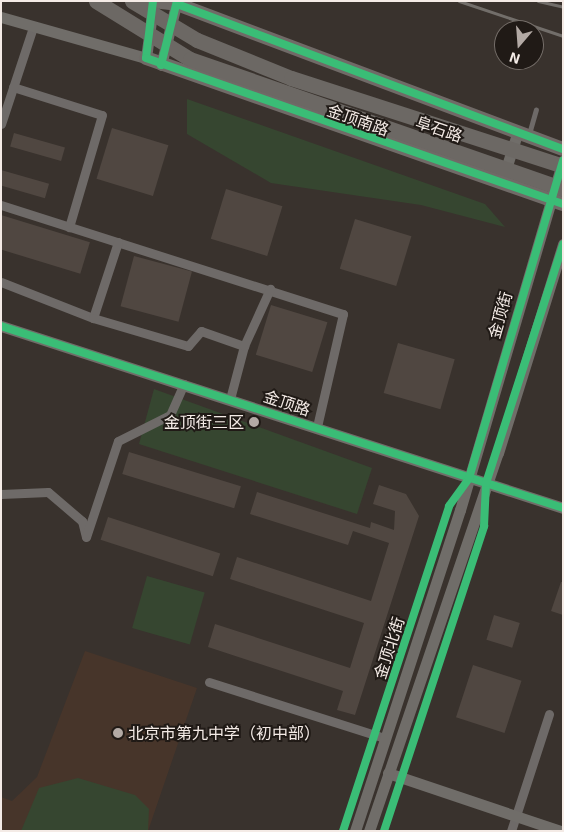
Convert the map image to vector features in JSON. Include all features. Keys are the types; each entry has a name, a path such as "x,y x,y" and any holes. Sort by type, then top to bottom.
{"highway":[{"name":"阜石路","path":"96,1 190,59 563,189"},
{"name":"阜石路","path":"132,1 196,40 291,78 563,166"}],"main road":[{"path":"138,1 177,3 522,136 563,149"},
{"path":"1,17 146,58 154,1"},
{"path":"161,65 177,3"},
{"name":"金顶南路","path":"146,58 161,65 556,202"},
{"path":"501,184 522,136"},
{"name":"金顶街","path":"355,831 556,202 563,161"},
{"path":"369,831 486,483 563,244"},
{"name":"金顶路","path":"1,326 563,508"},
{"path":"388,773 560,831"}],"street":[{"path":"1,124 33,27"},
{"path":"13,88 102,115 69,226"},
{"path":"1,206 270,289 343,314 317,427"},
{"path":"92,318 118,242"},
{"path":"1,282 92,318 188,346 201,331 244,346"},
{"path":"230,399 244,346 270,289"},
{"path":"1,494 48,492 82,521 86,537 118,441 170,415 184,384"},
{"path":"209,682 385,738"},
{"path":"511,831 549,714"}],"lane":[{"path":"522,136 536,110"}],"shaded area":[{"name":"北京市第九中学（初中部）","path":"85,651 197,688 148,831 1,831 1,797 12,801 37,777"}],"green space":[{"path":"187,99 485,204 505,227 421,205 271,183 187,134"},
{"path":"154,389 372,468 357,514 139,444"},
{"path":"147,576 205,593 190,644 132,628"},
{"path":"78,778 135,795 149,809 148,831 21,831 39,788"}],"building":[{"path":"112,128 168,145 153,196 97,179"},
{"path":"14,133 65,148 61,161 10,146"},
{"path":"1,170 49,184 45,198 1,186"},
{"path":"226,189 282,206 267,256 211,239"},
{"path":"1,215 90,242 80,274 1,250"},
{"path":"355,219 411,236 396,286 340,269"},
{"path":"134,256 192,272 178,322 121,306"},
{"path":"271,305 327,322 312,372 256,355"},
{"path":"398,343 455,359 440,409 384,393"},
{"path":"129,452 241,486 234,508 122,474"},
{"path":"379,485 406,494 419,516 355,715 337,710 343,691 208,647 215,624 350,668 364,623 230,579 237,557 371,601 389,543 353,531 348,545 250,514 257,492 370,528 371,522 394,530 395,511 373,504"},
{"path":"108,517 220,553 213,576 101,540"},
{"path":"561,582 563,582 563,615 551,611"},
{"path":"494,615 520,623 512,648 486,640"},
{"path":"473,665 522,681 505,733 456,717"}],"railway":[{"path":"459,1 563,36"},
{"path":"538,1 563,7"}],"cycle path":[{"path":"153,1 146,58 563,204"},
{"path":"161,65 177,1"},
{"path":"177,4 563,149"},
{"name":"金顶北街","path":"343,831 449,506 469,478 563,161"},
{"path":"384,831 484,526 486,483 563,244"},
{"path":"1,326 563,508"}],"place":[{"name":"金顶街三区","path":"254,422"},
{"name":"北京市第九中学（初中部）","path":"118,733"}]}
